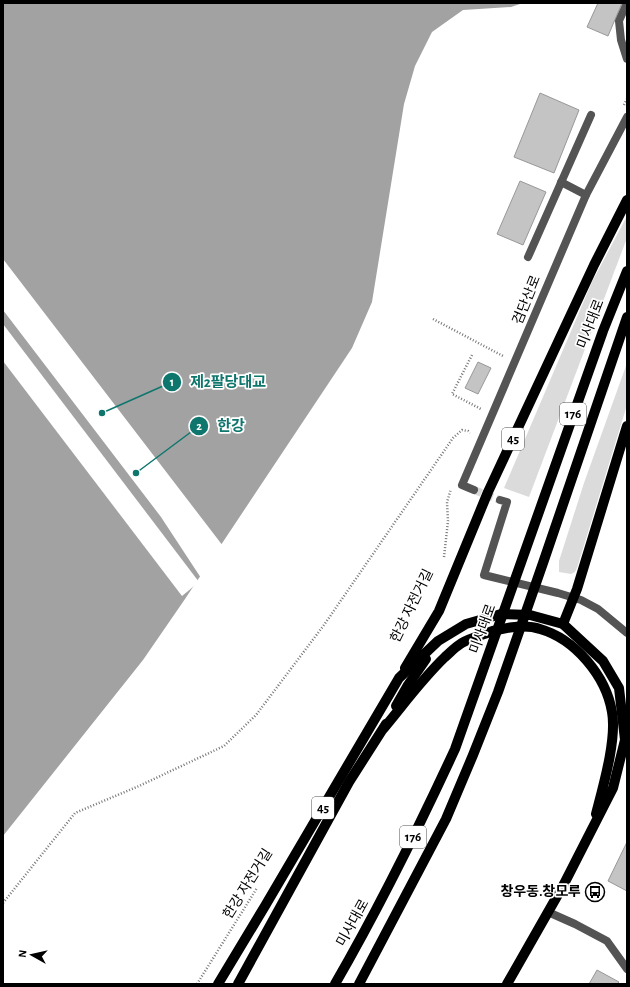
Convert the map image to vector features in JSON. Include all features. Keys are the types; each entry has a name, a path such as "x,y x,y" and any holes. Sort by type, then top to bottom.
{"main road":[{"name":"45","path":"218,984 262,913 438,611 488,492 594,265 627,200"},
{"name":"미사대로","path":"335,984 380,905 431,802 455,749 603,331 627,271"},
{"name":"176","path":"359,984 446,819 498,692 627,317"},
{"path":"564,624 574,598 627,426"},
{"path":"238,984 349,782 384,728 408,684 438,641 466,624 501,614 530,615 564,624 603,661 623,687 625,740 613,788 564,884 507,984"},
{"path":"384,728 431,671 459,644 493,630 518,627 540,628 557,636 576,648 595,672 607,695 613,713 613,740 591,832"},
{"name":"45","path":"399,678 438,641"}],"street":[{"path":"627,3 619,21 621,40 627,59"},
{"path":"528,257 591,115"},
{"name":"검단산로","path":"474,490 462,485 586,195 627,117"},
{"path":"561,182 586,195"},
{"path":"500,500 507,502 484,575 574,598 598,609 627,633"},
{"path":"548,912 607,941 627,969"}],"path":[{"path":"433,320 507,358"},
{"path":"472,355 452,394 483,410"},
{"path":"3,903 75,813 139,786 224,746 256,714 324,625 455,436 464,430 468,431 472,436"},
{"name":"한강 자전거길","path":"443,563 447,527 447,502 451,488"},
{"name":"한강 자전거길","path":"196,984 259,886"}],"shaded area":[{"path":"3,3 523,3 511,7 463,10 432,32 415,66 404,104 372,302 352,348 143,660 3,836"},
{"path":"627,216 627,238 529,497 504,488 592,282"},
{"path":"627,363 627,405 577,568 575,572 571,574 559,572 559,561 584,483"}],"pier":[{"path":"3,259 223,546 201,578 161,517 3,310"},
{"path":"3,324 199,582 182,596 3,361"}],"building":[{"path":"598,3 622,3 608,36 587,27"},
{"path":"540,93 579,110 554,173 514,157"},
{"path":"520,181 546,192 523,245 497,234"},
{"path":"478,362 491,368 478,394 465,388"},
{"path":"627,842 627,891 608,881"},
{"path":"597,970 619,982 617,984 589,984"}],"tunnel":[{"path":"474,490 500,500"}],"place":[{"name":"제2팔당대교","path":"102,413"},
{"name":"한강","path":"136,473"},
{"name":"창우동.창모루","path":"595,892"}]}
